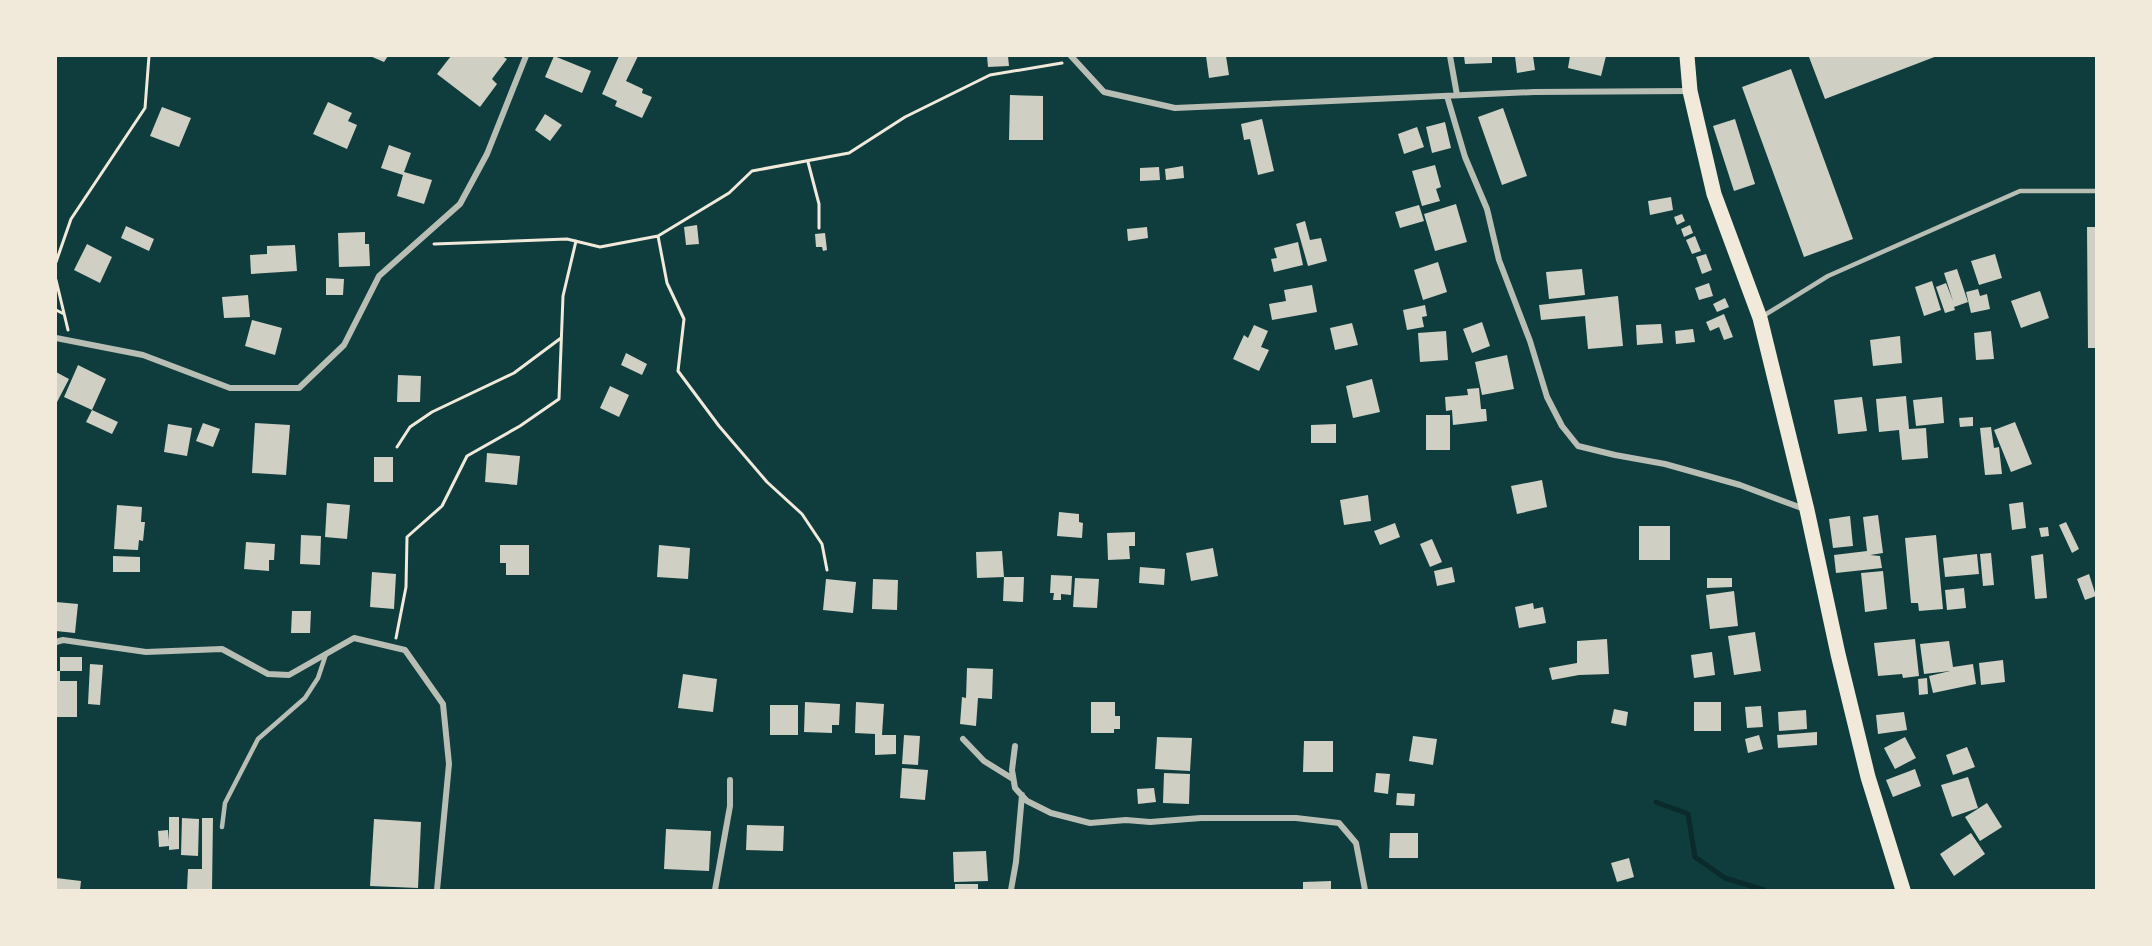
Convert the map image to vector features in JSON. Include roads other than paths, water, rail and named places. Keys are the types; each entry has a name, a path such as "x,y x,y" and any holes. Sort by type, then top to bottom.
{"main road":[{"path":"1687,56 1690,91 1714,194 1760,318 1807,510 1865,765 1904,891"}],"street":[{"path":"56,338 143,355 230,387 299,387 344,345 379,276 460,204 488,154 526,56"},
{"path":"1450,56 1457,95"},
{"path":"1073,58 1104,92 1175,108 1534,92 1690,91"},
{"path":"1447,96 1465,157 1487,209 1499,260 1530,341 1547,397 1562,426 1578,446 1615,456 1676,467 1740,485 1807,510"},
{"path":"56,642 63,640 146,652 222,650 267,674 289,675 354,638 405,650 443,704 449,764 437,891"},
{"path":"963,739 984,761 1013,779"},
{"path":"1015,746 1011,770 1015,788 1027,801 1051,813 1090,823 1201,818 1296,818 1339,824 1356,843 1365,891"},
{"path":"715,891 730,806 730,780"},
{"path":"1011,891 1022,795"}],"lane":[{"path":"1760,318 1828,276 2020,191 2097,190"},
{"path":"222,827 225,803 258,739 305,698 318,678 327,653"}],"waterway":[{"path":"1656,802 1688,814 1695,857 1725,878 1764,890"}]}
